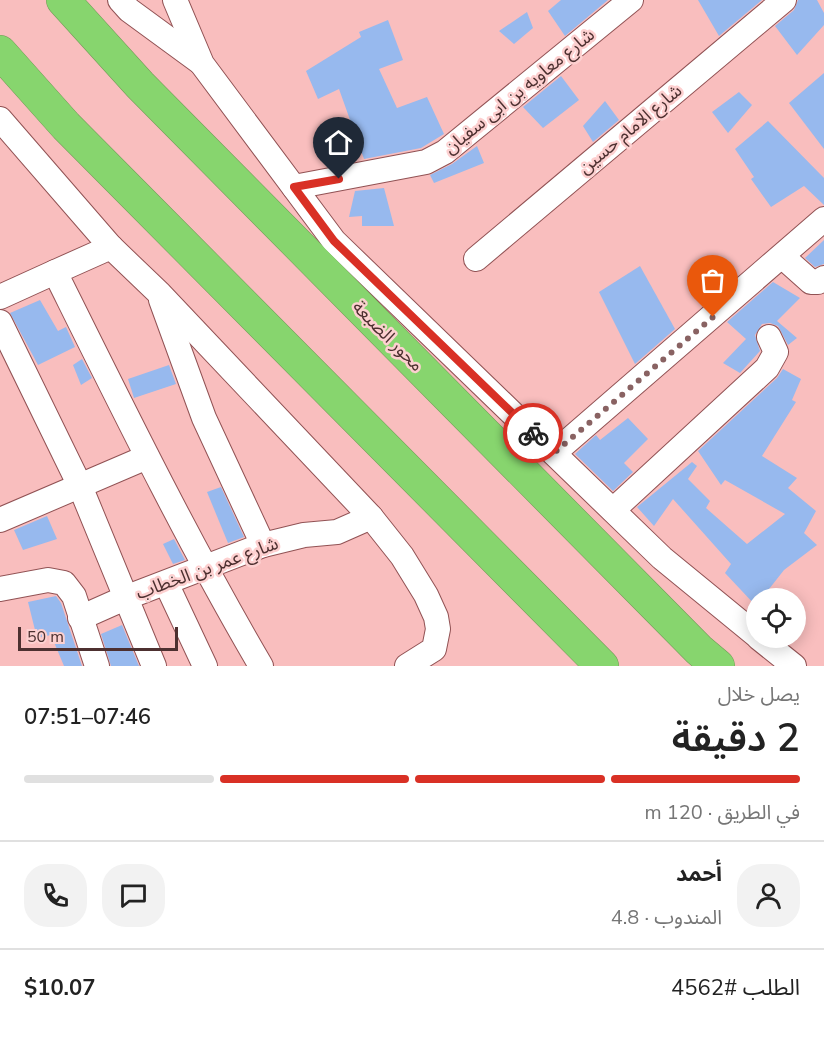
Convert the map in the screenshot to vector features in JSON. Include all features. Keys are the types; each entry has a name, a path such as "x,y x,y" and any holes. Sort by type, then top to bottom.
{"highway":[{"name":"محور الضبعة","path":"63,0 156,102 691,642 718,666"},
{"path":"0,51 66,126 602,666"}],"street":[{"path":"120,0 129,10 202,64"},
{"path":"176,0 202,64 334,241 662,558 746,626"},
{"name":"شارع معاويه بن ابى سفيان","path":"294,187 406,168 426,162 445,152 631,0"},
{"name":"شارع الامام حسين","path":"476,259 784,0"},
{"path":"0,119 111,247 160,294 370,517 408,564 436,617 438,629 434,649 406,666"},
{"path":"554,453 783,257 824,219"},
{"path":"0,297 111,247"},
{"path":"783,257 811,282 819,282 824,278"},
{"path":"55,272 147,458 204,567 261,666"},
{"path":"160,294 204,418 263,544"},
{"path":"0,322 81,486 154,666"},
{"path":"613,510 767,368 776,352 769,337"},
{"path":"0,520 147,458"},
{"name":"شارع عمر بن الخطاب","path":"80,618 263,544 304,535 337,532 370,517"},
{"path":"0,589 56,580 70,589 97,666"},
{"path":"166,583 205,666"},
{"path":"772,648 794,666"}],"building":[{"path":"561,0 608,0 565,36 548,11"},
{"path":"698,0 762,0 719,36"},
{"path":"798,0 817,0 824,13 824,25 797,55 775,26 794,10"},
{"path":"527,12 533,28 514,44 499,31"},
{"path":"388,20 403,60 379,69 397,108 427,97 444,134 421,148 364,159 339,89 318,99 306,71 361,37 359,32"},
{"path":"824,73 824,149 789,103"},
{"path":"561,76 579,100 543,128 523,107"},
{"path":"739,92 752,105 728,133 712,112"},
{"path":"605,101 619,120 593,142 583,126"},
{"path":"768,121 824,178 824,205 804,186 771,207 751,179 754,177 735,149"},
{"path":"477,146 484,163 434,183 430,175 452,164"},
{"path":"384,188 394,226 362,226 362,216 349,217 355,191"},
{"path":"824,240 824,264 815,267 805,258"},
{"path":"640,266 675,329 635,364 599,292"},
{"path":"773,282 800,298 777,321 797,338 788,345 778,326 770,323 762,324 755,335 760,351 740,373 723,363 746,339 727,322"},
{"path":"40,300 58,331 66,327 75,347 38,365 10,313"},
{"path":"82,359 92,378 81,385 73,365"},
{"path":"169,365 176,384 134,398 128,379"},
{"path":"783,369 801,379 792,400 796,402 762,456 797,478 788,488 816,511 804,533 817,545 784,570 770,588 746,588 746,595 725,573 731,564 673,499 654,526 637,507 692,462 697,466 688,479 710,501 706,508 747,544 785,514 725,480 721,485 698,451 777,378"},
{"path":"628,418 648,439 624,463 633,472 613,491 575,454 596,435 600,440"},
{"path":"221,487 244,537 228,543 207,492"},
{"path":"47,516 57,539 23,550 14,530"},
{"path":"174,539 185,560 173,564 163,544"},
{"path":"56,596 61,603 82,666 64,666 51,635 37,638 28,602"},
{"path":"122,625 139,666 111,666 101,634"}],"way so far":[{"path":"533,433 554,453 713,317"}],"route":[{"path":"339,179 294,187 334,241 533,433"}]}
